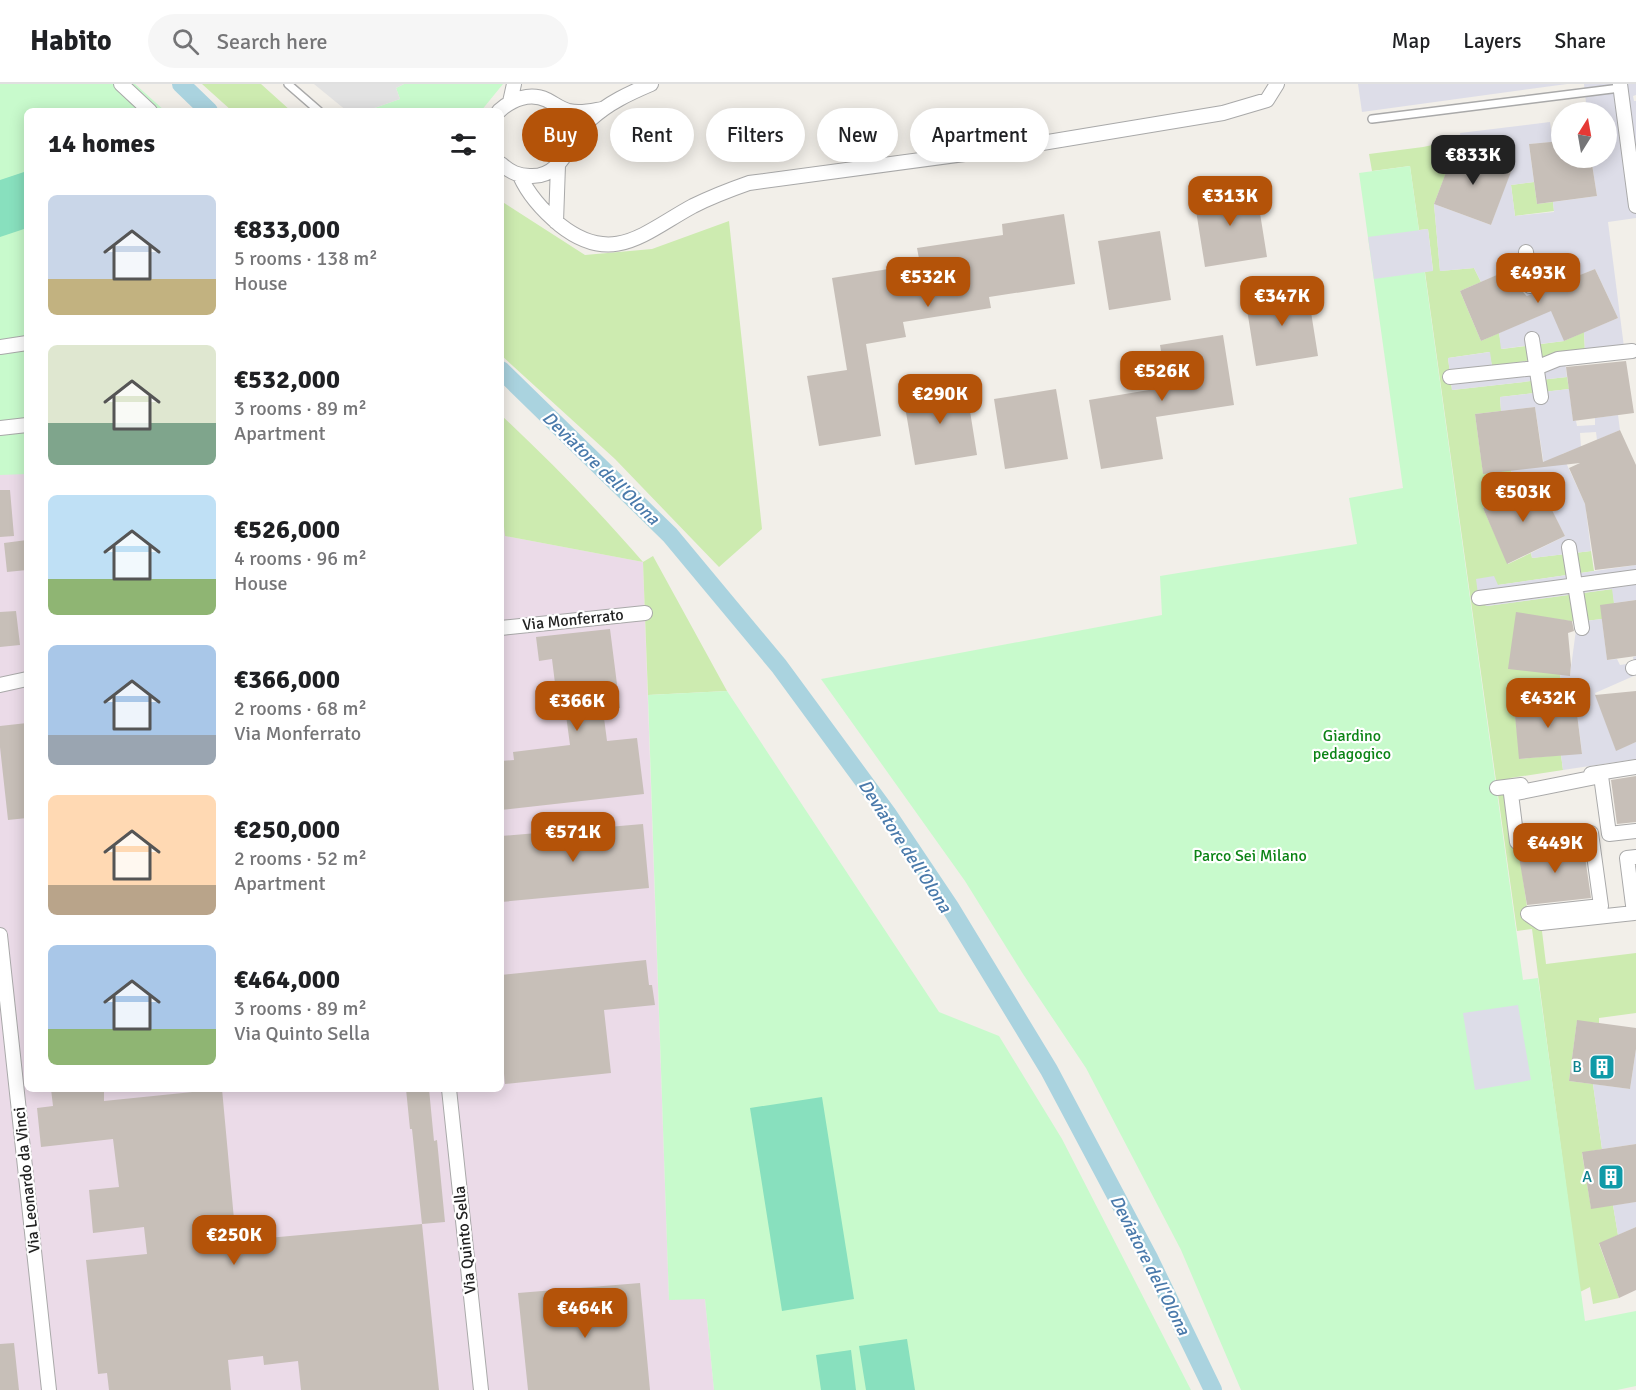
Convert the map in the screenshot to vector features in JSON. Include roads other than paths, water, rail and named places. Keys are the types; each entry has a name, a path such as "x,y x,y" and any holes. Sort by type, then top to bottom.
{"street":[{"path":"121,84 147,108"},
{"path":"504,106 514,84"},
{"path":"533,84 557,108"},
{"path":"598,113 624,96 651,84"},
{"path":"508,169 544,212 570,233 586,241 604,245 619,244 634,241 694,206 749,183 1024,146 1223,113 1267,100 1277,84"},
{"path":"1620,86 1636,206"},
{"path":"504,106 522,97 534,97 570,112 604,109"},
{"path":"508,169 534,177 547,173 560,162"},
{"path":"556,222 562,162"},
{"path":"1527,256 1530,284"},
{"path":"1533,342 1538,379"},
{"path":"0,347 24,343"},
{"path":"1450,377 1538,379 1558,359 1632,351"},
{"path":"0,428 24,425"},
{"path":"1569,550 1581,625"},
{"path":"1479,598 1636,577"},
{"name":"Via Monferrato","path":"504,628 645,613"},
{"path":"0,685 24,680"},
{"path":"1497,788 1636,767"},
{"path":"1636,831 1609,834 1601,776 1511,794 1517,842 1591,834 1601,906 1528,914 1541,923 1634,913 1627,858 1636,857"},
{"name":"Via Leonardo da Vinci","path":"0,935 3,994 50,1390"},
{"name":"Via Quinto Sella","path":"449,1092 481,1390"}],"lane":[{"path":"288,84 316,108"},
{"path":"1372,119 1620,86"}],"waterway":[{"name":"Deviatore dell'Olona","path":"181,84 206,108"},
{"name":"Deviatore dell'Olona","path":"504,373 670,535 779,666 887,813 950,907 1049,1070 1149,1258 1213,1390"}],"place":[{"name":"B","path":"1602,1067"},
{"name":"A","path":"1611,1177"}],"park label":[{"name":"Giardino pedagogico","path":"1352,745"},
{"name":"Parco Sei Milano","path":"1250,856"}]}
